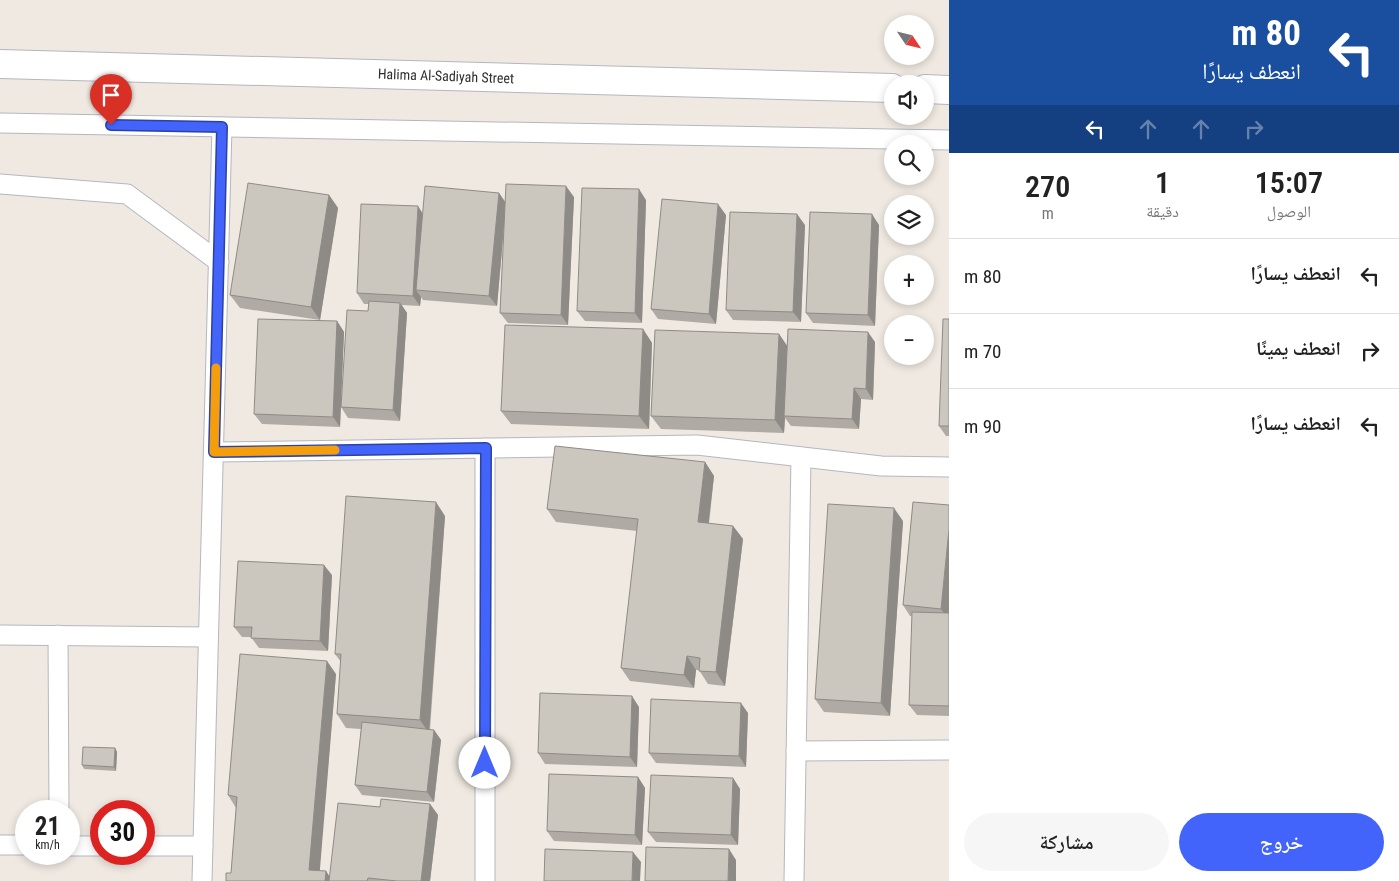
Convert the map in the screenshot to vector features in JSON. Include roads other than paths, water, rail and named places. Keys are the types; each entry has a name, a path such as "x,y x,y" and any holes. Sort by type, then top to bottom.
{"street":[{"name":"Halima Al-Sadiyah Street","path":"0,64 884,88"},
{"path":"934,89 949,90"},
{"path":"0,123 949,140"},
{"path":"202,881 222,127"},
{"path":"0,184 127,194 219,262"},
{"path":"214,452 697,445 881,466 949,467"},
{"path":"485,881 486,448"},
{"path":"794,881 801,457"},
{"path":"0,635 208,637"},
{"path":"58,635 58,800"},
{"path":"796,751 949,750"},
{"path":"0,845 15,845"},
{"path":"155,846 203,846"}]}
